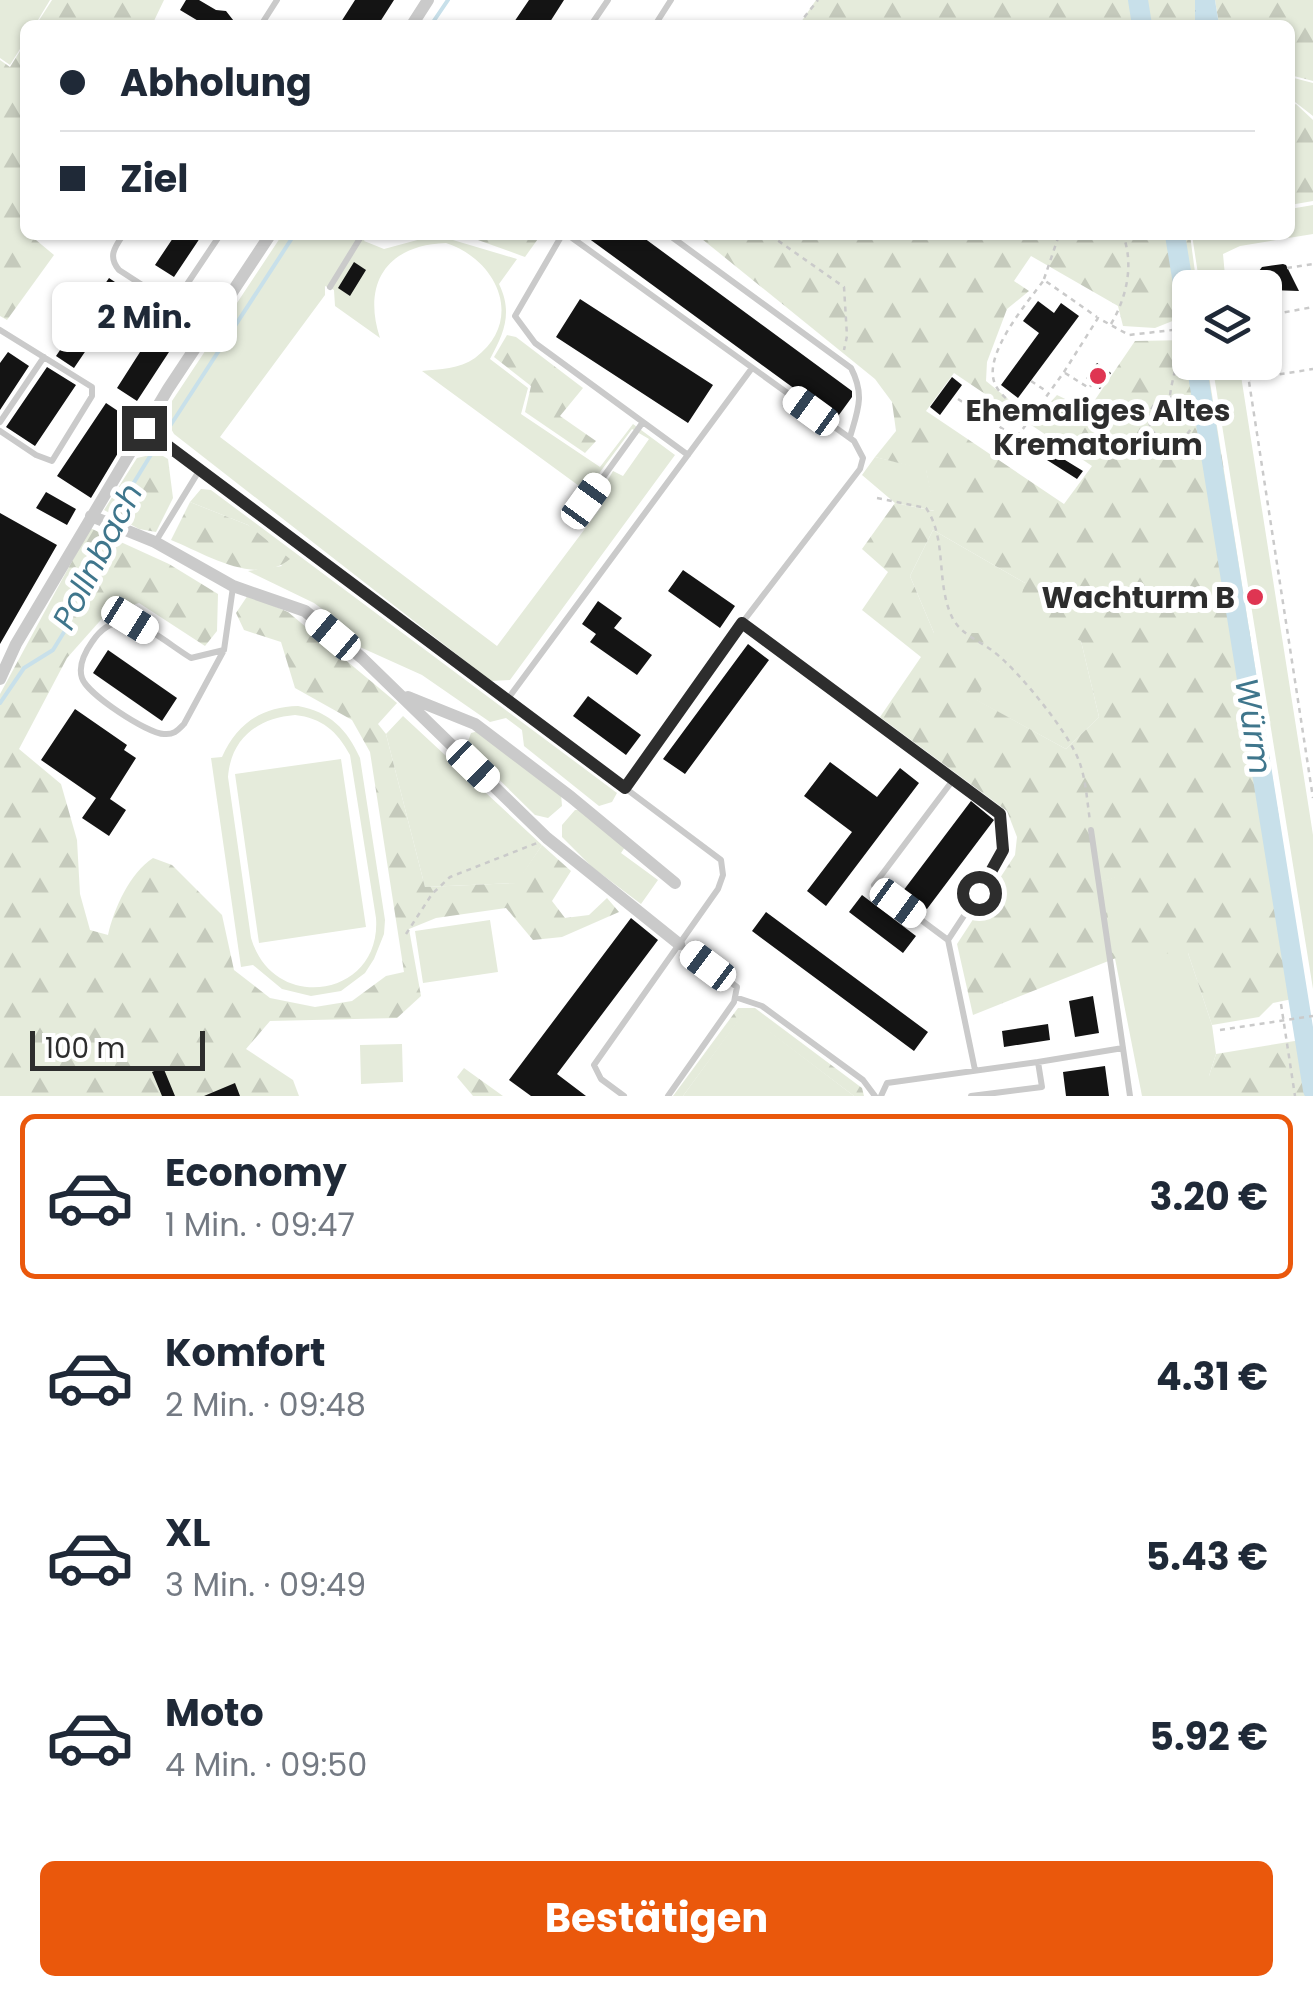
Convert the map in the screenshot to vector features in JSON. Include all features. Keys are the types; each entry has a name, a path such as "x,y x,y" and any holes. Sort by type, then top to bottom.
{"street":[{"path":"0,679 16,644 96,518 144,428 267,240"},
{"path":"96,518 155,542 233,586 305,611 362,658 547,838 679,944"},
{"path":"398,694 475,724 572,797 675,883"}],"lane":[{"path":"119,240 112,252 113,263 208,328"},
{"path":"172,305 217,240"},
{"path":"330,287 359,240"},
{"path":"562,240 515,316 535,343 688,455"},
{"path":"572,240 849,438 863,458 860,469 742,623 625,788"},
{"path":"676,240 851,368 860,386 861,400 849,438"},
{"path":"0,431 36,456 52,462 92,396 92,386 1,331"},
{"path":"0,422 44,357"},
{"path":"507,700 752,368"},
{"path":"586,501 643,422"},
{"path":"144,428 720,860 724,875 718,889 594,1065 601,1079 624,1096"},
{"path":"155,542 200,470"},
{"path":"224,650 190,658 130,620 115,621 104,626 92,640 80,676 89,690 146,729 160,735 174,734 184,724 224,650 233,586"},
{"path":"742,623 1000,814 1003,850 948,940"},
{"path":"953,780 874,885 948,940 975,1070"},
{"path":"1091,830 1130,1096"},
{"path":"668,1096 735,997 737,987 679,944"},
{"path":"735,997 762,1006 863,1080 878,1096 887,1083 1122,1048"},
{"path":"971,1096 1042,1087 1038,1062"}],"path":[{"path":"802,20 818,0"},
{"path":"777,240 844,287 847,336 842,362"},
{"path":"1030,416 999,390 992,364 1016,318 1044,280 1057,240"},
{"path":"1110,325 1126,288 1130,253 1125,240"},
{"path":"1287,268 1313,264"},
{"path":"1044,280 1129,335 1172,331"},
{"path":"1282,313 1313,308"},
{"path":"1017,437 1098,318"},
{"path":"1282,374 1313,369"},
{"path":"1064,372 1089,388 1092,384"},
{"path":"1170,415 1168,397 1173,380"},
{"path":"1249,380 1313,798"},
{"path":"1031,381 1049,393"},
{"path":"1168,397 1184,401 1193,418 1184,436 1171,441 1156,435 1149,422 1152,407 1168,397"},
{"path":"958,399 1044,457"},
{"path":"878,498 926,508 934,520 946,603 955,623 967,636 996,652 1041,702 1065,736 1078,759 1091,830"},
{"path":"406,934 432,894 450,876 547,838"},
{"path":"1281,1004 1295,1096"},
{"path":"1220,1030 1313,1016"}],"green space":[{"path":"0,0 50,0 38,20 20,20 20,49 10,65 0,58"},
{"path":"52,0 164,0 154,20 39,20"},
{"path":"816,0 1195,0 1195,20 802,20"},
{"path":"1215,0 1313,0 1313,81 1295,76 1295,20 1218,20"},
{"path":"20,51 20,240 36,240 54,255 7,320 0,316 0,60 10,67"},
{"path":"1295,78 1313,83 1313,116 1295,102"},
{"path":"1295,104 1313,120 1313,201 1295,204"},
{"path":"1313,205 1313,234 1295,237 1295,208"},
{"path":"279,240 364,240 384,249 417,240 453,240 517,259 499,284 505,323 490,359 528,388 521,414 600,467 633,424 675,455 510,680 491,681 174,434 165,418 168,407","holes":["446,243 480,263 499,293 499,327 490,343 469,362 422,371 586,491 632,429 649,439 623,476 613,471 597,499 602,506 497,646 220,437 325,295 325,286 334,290 335,306 380,338 374,300 377,284 394,259 425,245"]},
{"path":"478,240 537,240 525,257"},
{"path":"703,240 1191,240 1195,270 1172,270 1172,321 1155,328 1123,326 1118,306 1031,256 1014,281 1029,291 1007,309 987,362 986,381 1034,420 1057,395 1088,410 1135,341 1172,340 1172,380 1210,380 1307,996 1273,1003 1259,1017 1212,1025 1188,953 1132,954 1117,877 1101,882 1116,958 973,1015 957,944 1015,855 1017,837 1007,811 880,717 921,657 862,610 888,572 862,549 895,503 934,511 926,470 875,457 896,431 892,402 875,379","holes":["954,373 1092,466 1064,504 926,411","933,530 1025,583 1016,614 1081,641 1099,717 1066,749 977,700 1005,633 934,633 910,576"]},
{"path":"1193,240 1276,240 1240,246 1223,254 1224,270 1197,270"},
{"path":"507,335 516,337 583,388 560,416 596,441 585,453 525,412 531,386 494,357"},
{"path":"1215,380 1242,380 1313,835 1313,989"},
{"path":"158,453 168,459 173,498 156,532 139,529 104,510 137,458"},
{"path":"875,457 926,469 935,511 895,503 862,475"},
{"path":"201,489 211,490 617,793 612,802 599,806 524,746 522,730 506,718 490,722 422,675 351,643 336,619 314,603 248,571 282,566 248,525 190,502"},
{"path":"190,502 248,525 290,559 277,567 247,569 171,540"},
{"path":"90,528 169,564 218,594 217,631 205,646 139,603 107,613 67,658 19,749 61,784 77,840 80,894 90,930 108,935 124,892 153,858 172,865 222,915 234,970 270,998 315,1007 352,1001 386,976 404,972 370,752 352,720 295,688 281,642 244,630 236,613 248,595 288,612 397,703 378,724 386,734 425,887 516,883 542,845 571,871 552,901 565,918 589,915 607,898 619,912 562,937 533,940 506,908 436,918 409,929 421,996 397,1018 270,1021 246,1049 293,1080 299,1096 0,1096 0,694"},
{"path":"933,530 1025,583 1081,641 1099,717 1066,749 976,700 934,633 910,576"},
{"path":"298,706 328,717 343,730 360,758 385,920 384,934 365,973 341,991 311,996 282,989 253,965 241,967 211,758 222,757 235,735 252,719","holes":["295,715 328,727 350,755 376,918 373,945 362,965 345,979 324,986 302,986 281,978 263,962 251,938 228,777 235,751 249,732 269,720"]},
{"path":"403,716 542,845 517,883 425,887 386,734"},
{"path":"479,731 561,794 562,806 548,818 535,815 466,747 471,733"},
{"path":"341,759 366,927 259,943 235,774"},
{"path":"575,810 582,810 625,847 621,853 658,880 641,904 592,867 562,837 562,825"},
{"path":"1118,876 1188,953 1212,1025 1216,1054 1209,1076 1209,1096 1142,1096 1100,882"},
{"path":"490,920 498,972 423,983 415,931"},
{"path":"738,1008 755,1008 862,1088 864,1096 854,1096 744,1013 683,1096 673,1096"},
{"path":"744,1012 854,1096 683,1096"},
{"path":"1313,1038 1313,1096 1209,1096 1209,1076 1216,1054"},
{"path":"402,1044 403,1082 361,1084 360,1045"},
{"path":"464,1068 503,1096 473,1096 457,1077"}],"water":[{"path":"1195,0 1215,0 1218,20 1195,20"}],"building":[{"path":"186,0 199,0 226,11 233,20 197,20 180,10"},
{"path":"355,0 394,0 381,20 342,20"},
{"path":"529,0 564,0 551,20 515,20"},
{"path":"172,240 199,240 174,277 155,265"},
{"path":"591,240 647,240 852,391 836,419"},
{"path":"354,262 366,270 350,296 338,288"},
{"path":"1286,265 1299,291 1282,290 1282,270 1260,270"},
{"path":"109,278 127,290 74,368 56,356"},
{"path":"580,299 713,385 688,423 556,337"},
{"path":"1038,301 1054,313 1061,303 1079,316 1018,398 1001,385 1039,333 1023,321"},
{"path":"163,316 184,329 137,401 117,388"},
{"path":"8,352 29,366 0,410 0,363"},
{"name":"Ehemaliges Altes Krematorium","path":"1097,363 1111,373 1100,389 1086,378"},
{"path":"47,367 76,385 35,446 6,427"},
{"path":"952,377 962,385 940,415 930,407"},
{"path":"106,403 136,423 91,498 57,476"},
{"path":"1052,452 1083,471 1077,479 1047,460"},
{"path":"46,492 76,509 67,525 36,508"},
{"path":"0,513 57,545 0,644"},
{"path":"683,570 735,606 720,628 668,591"},
{"path":"598,601 622,618 614,628 652,655 637,675 590,642 596,634 582,624"},
{"path":"748,644 769,660 685,774 663,759"},
{"path":"108,650 177,698 162,721 93,673"},
{"path":"588,696 641,735 626,755 573,716"},
{"path":"75,709 127,745 124,750 136,758 110,799 126,810 109,836 82,818 96,798 41,760"},
{"path":"830,762 877,797 900,768 919,783 826,906 807,891 852,832 804,796"},
{"path":"971,801 994,820 927,909 903,891"},
{"path":"862,895 916,936 903,953 849,912"},
{"path":"766,912 928,1032 914,1051 752,931"},
{"path":"631,918 658,940 557,1074 586,1096 531,1096 509,1080"},
{"path":"1093,996 1099,1033 1075,1037 1069,1001"},
{"path":"1048,1024 1050,1040 1004,1047 1002,1031"},
{"path":"1105,1066 1109,1096 1066,1096 1063,1072"},
{"path":"163,1067 175,1096 162,1096 152,1072"},
{"path":"235,1083 240,1096 204,1096"}],"waterway":[{"name":"Pollnbach","path":"434,20 448,0"},
{"name":"Würm","path":"1138,0 1141,20"},
{"name":"Pollnbach","path":"170,426 291,240"},
{"name":"Würm","path":"1176,240 1181,270"},
{"name":"Würm","path":"1199,380 1313,1090"},
{"name":"Pollnbach","path":"111,520 152,453"},
{"name":"Pollnbach","path":"0,703 24,668 53,650 69,624 74,601 107,528"}],"place":[{"name":"Ehemaliges Altes Krematorium","path":"1098,376"},
{"name":"Wachturm B","path":"1255,597"}],"route":[{"path":"144,428 625,788 742,623 1000,814 1003,850 979,893"}]}
